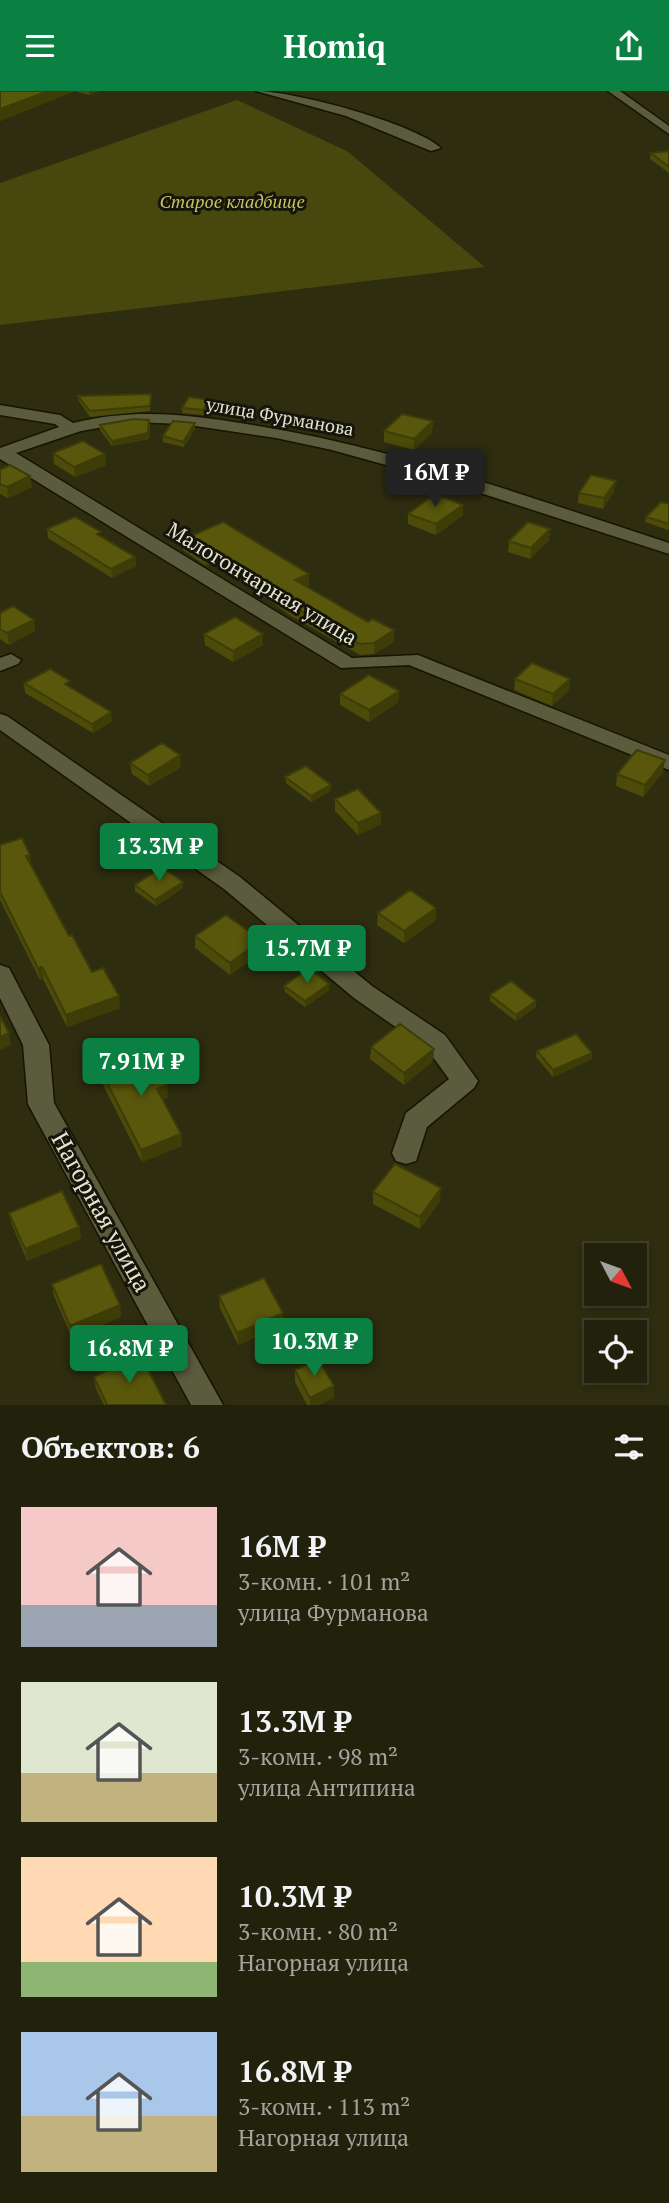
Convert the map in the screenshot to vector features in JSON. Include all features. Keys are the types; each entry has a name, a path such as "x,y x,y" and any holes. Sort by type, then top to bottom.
{"street":[{"path":"261,91 352,112 390,125 435,148"},
{"path":"613,91 669,131"},
{"path":"0,410 60,420 72,430"},
{"name":"улица Фурманова","path":"2,454 43,437 122,418 170,418 306,439 384,458 669,548"},
{"name":"Малогончарная улица","path":"2,454 348,664 411,659 669,763"},
{"path":"0,720 232,883 363,992 436,1042 465,1081 415,1121 407,1153"},
{"name":"Нагорная улица","path":"0,975 36,1045 41,1104 207,1405"}],"green space":[{"name":"Старое кладбище","path":"237,100 347,151 485,267 0,325 0,183"}],"building":[{"path":"0,91 48,91 0,109"},
{"path":"669,151 669,167 651,153"},
{"path":"151,394 150,406 90,411 78,396"},
{"path":"189,397 210,400 203,410 182,408"},
{"path":"402,414 433,421 414,439 384,431"},
{"path":"134,419 149,420 148,433 112,441 100,425"},
{"path":"173,421 195,423 183,442 163,436"},
{"path":"83,441 105,454 74,467 53,453"},
{"path":"10,465 30,476 7,487 0,484 0,470"},
{"path":"591,475 616,481 604,498 579,493"},
{"path":"435,494 463,505 436,524 408,514"},
{"path":"661,502 669,504 669,524 646,517"},
{"path":"75,517 135,557 111,569 47,529"},
{"path":"223,522 309,574 295,580 368,622 373,619 394,630 374,643 360,644 291,605 214,551 205,555 182,540"},
{"path":"528,522 550,529 531,548 509,541"},
{"path":"13,606 34,620 7,633 0,629 0,613"},
{"path":"235,617 263,634 233,651 204,634"},
{"path":"532,663 570,679 553,694 515,679"},
{"path":"50,669 70,681 65,684 111,712 92,724 24,683"},
{"path":"369,675 399,691 369,710 340,694"},
{"path":"162,743 180,755 148,775 130,763"},
{"path":"637,750 665,760 645,785 617,774"},
{"path":"306,766 331,785 311,796 285,777"},
{"path":"358,789 381,813 358,823 335,799"},
{"path":"22,838 30,855 26,856 69,936 72,935 92,972 103,968 119,996 66,1015 42,967 38,968 0,892 0,845"},
{"path":"162,867 183,882 155,900 135,885"},
{"path":"410,890 436,908 404,931 378,913"},
{"path":"226,915 261,940 230,963 195,936"},
{"path":"309,968 329,984 305,1001 284,986"},
{"path":"511,981 536,1001 516,1015 490,995"},
{"path":"0,1016 9,1033 0,1037"},
{"path":"400,1024 434,1049 404,1073 371,1047"},
{"path":"576,1034 592,1053 553,1070 537,1051"},
{"path":"146,1049 167,1085 157,1089 181,1134 141,1150 99,1067"},
{"path":"395,1164 441,1188 420,1217 373,1192"},
{"path":"62,1191 79,1227 25,1249 9,1213"},
{"path":"101,1264 120,1305 70,1326 52,1284"},
{"path":"264,1278 283,1313 237,1333 219,1296"},
{"path":"140,1354 166,1405 107,1405 94,1377"},
{"path":"318,1359 334,1386 310,1398 295,1370"}]}
